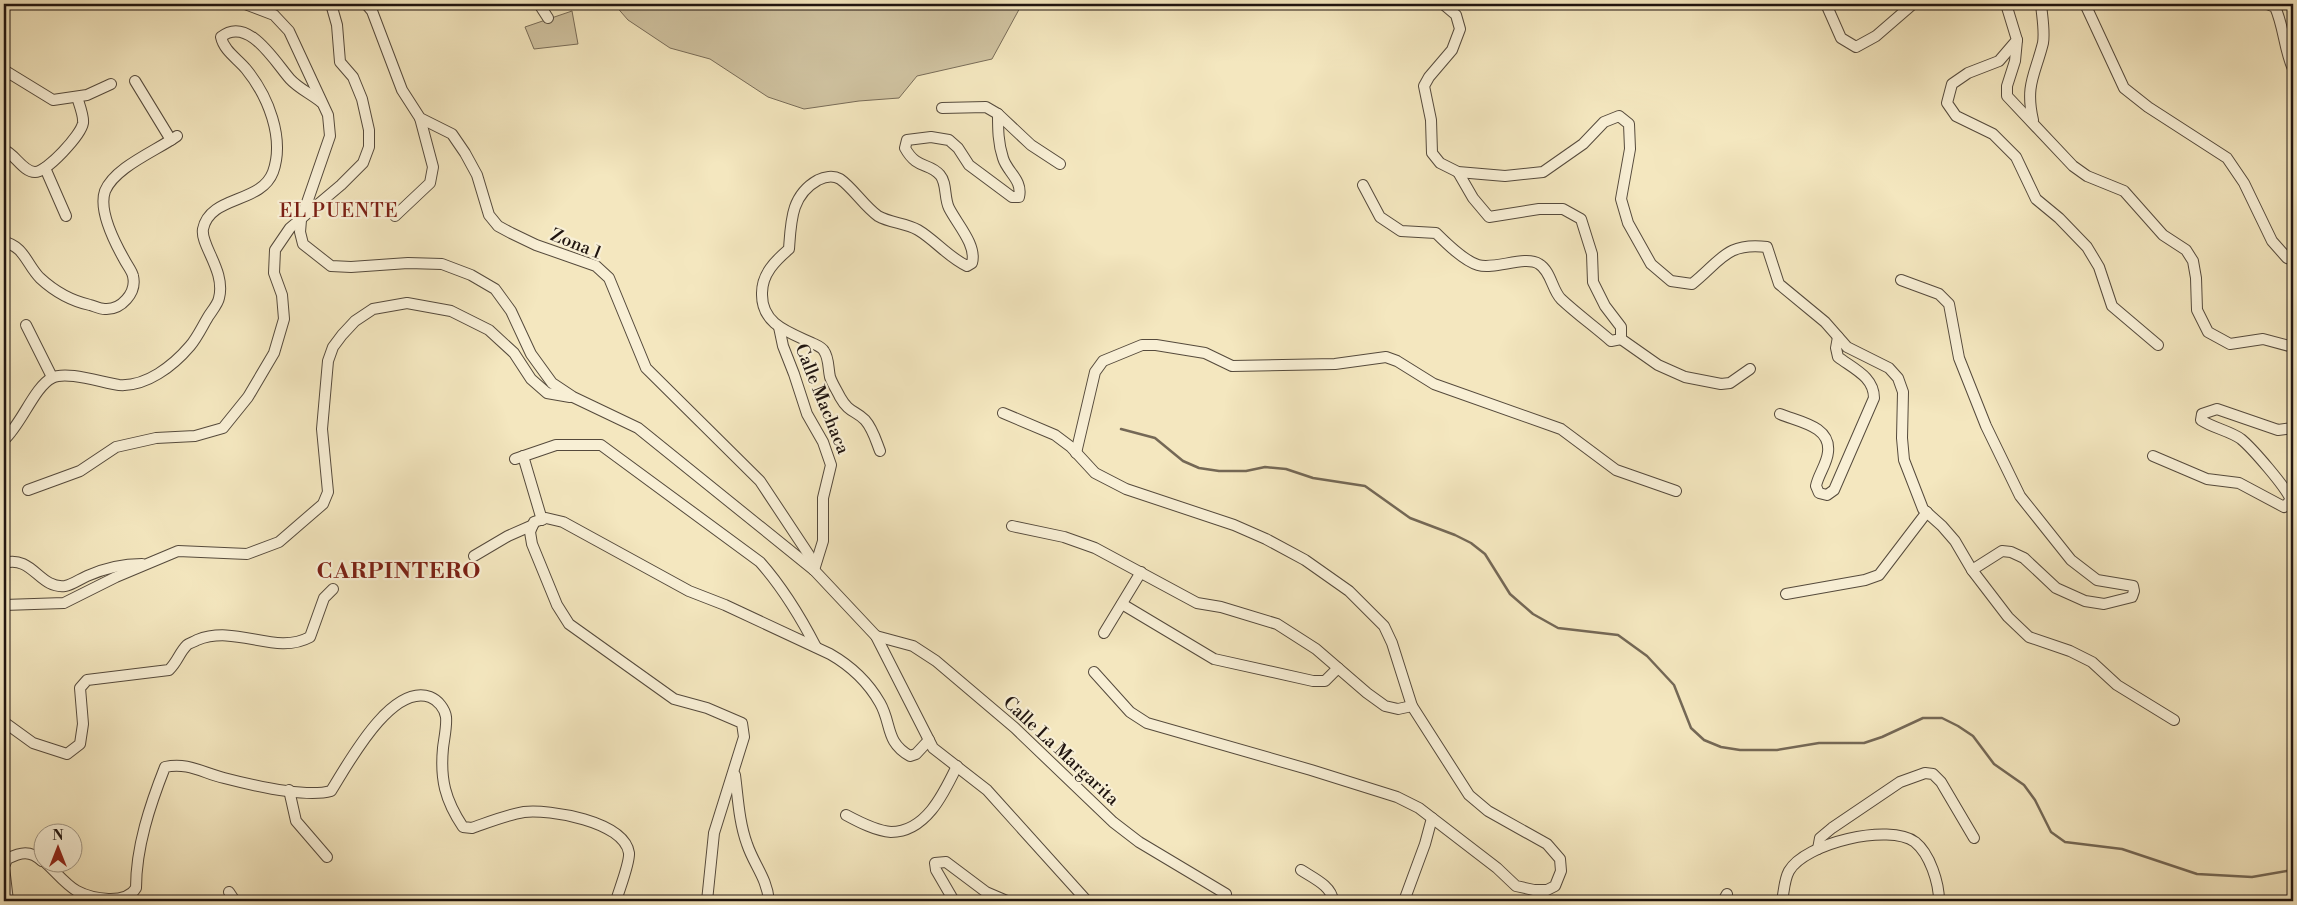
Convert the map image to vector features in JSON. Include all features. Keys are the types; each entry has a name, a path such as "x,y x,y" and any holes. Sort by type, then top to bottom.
{"street":[{"path":"245,4 274,15 289,31 328,114 330,136 301,220 300,232 303,244 331,266 351,267 408,262 442,264 471,275 495,289 512,311 531,354 552,383 573,397 638,428 814,570 876,636 933,748 987,790 1087,901"},
{"path":"28,490 80,471 116,447 156,438 195,436 223,428 248,397 274,354 284,319 282,295 274,273 275,250 290,228 341,185 362,163 369,147 369,130 362,99 353,77 340,62 337,25 332,4"},
{"path":"366,4 372,11 402,90 420,118 434,167 430,183 396,216"},
{"path":"538,4 548,18"},
{"path":"1443,4 1456,14 1460,29 1452,50 1428,77 1424,86 1424,96 1431,120 1432,152 1440,163 1458,172 1505,176 1543,172 1583,144 1604,122 1619,116 1629,124 1630,149 1622,199 1628,223 1651,264 1671,281 1692,284 1714,267 1730,250 1750,245 1767,248 1779,284 1825,322 1847,347 1889,368 1898,378 1903,392 1902,438 1904,460 1923,509 1948,534 1972,570 2008,617 2029,637 2070,651 2092,662 2116,685 2174,720"},
{"path":"1826,4 1841,38 1856,47 1876,36 1913,4"},
{"path":"2006,4 2017,40 2015,61 2007,86 2007,96 2033,121 2073,166 2087,176 2124,191 2163,235 2186,250 2193,261 2197,310 2208,332 2230,344 2263,339 2293,347"},
{"path":"2033,121 2028,101 2032,77 2043,41 2041,4"},
{"path":"2085,4 2124,88 2148,107 2227,158 2244,183 2272,242 2287,258 2293,260"},
{"path":"2267,4 2275,6 2283,25 2286,54 2293,69"},
{"path":"4,440 14,431 42,387 52,377 68,376 121,385 137,384 160,373 190,346 219,298 220,276 202,233 205,219 218,207 255,191 266,183 273,172 276,149 274,123 267,101 247,70 223,44 221,37 228,32 241,32 261,43 291,80 322,102"},
{"path":"2017,40 1999,61 1968,73 1952,84 1947,103 1956,116 1993,134 2016,157 2036,199 2059,218 2087,247 2099,267 2112,306 2158,345"},
{"path":"4,70 54,100 87,95 112,84"},
{"path":"4,242 12,244 27,257 40,278 73,301 105,309 118,306 128,298 133,288 133,276 116,244 104,214 105,192 120,172 174,138 135,81"},
{"path":"4,150 29,170 37,172 44,168 76,139 83,123 77,96"},
{"path":"942,108 986,107 998,114 1030,145 1060,164"},
{"path":"880,451 874,434 865,420 848,410 839,396 830,377 824,349 778,327 768,318 762,305 762,290 766,275 777,260 789,250 795,206 806,187 825,176 839,178 859,200 880,217 916,229 931,239 956,261 967,266 972,263 974,256 971,246 948,205 942,177 935,170 924,167 911,158 905,148 907,140 931,137 949,140 958,148 970,164 1012,198 1019,197 1020,191 1017,180 1004,160 1000,146 998,114"},
{"name":"Zona 1","path":"420,118 452,134 477,175 488,215 498,226 536,245 596,266 609,278 633,341 646,368 760,481 810,555 814,570"},
{"path":"44,168 66,216"},
{"path":"1458,172 1473,198 1489,217 1539,209 1563,209 1581,219 1592,254 1593,282 1605,306 1622,327 1622,339"},
{"path":"1363,185 1380,217 1401,231 1436,233 1454,251 1478,265 1503,265 1530,260 1539,264 1545,270 1560,298 1611,341 1622,339 1658,365 1685,377 1721,384 1730,383 1750,369"},
{"path":"1901,280 1939,294 1949,304 1959,358 1986,426 2020,496 2071,560 2097,580 2133,586 2134,591 2132,597 2104,604 2085,601 2056,588 2024,558 2011,552 2002,551 1972,570"},
{"path":"4,605 64,603 178,551 247,554 279,542 323,504 328,492 322,429 328,361 333,348 342,335 355,321 373,309 407,302 451,311 490,330 514,353 531,379 547,393 573,397"},
{"path":"26,325 52,377"},
{"name":"Calle Machaca","path":"778,327 807,414 823,442 832,465 823,498 823,541 814,570"},
{"path":"1780,414 1822,431 1827,438 1828,453 1816,486 1819,493 1827,495 1834,490 1874,398 1874,389 1869,380 1838,358 1836,348 1838,337"},
{"path":"1076,453 1095,372 1103,361 1142,345 1156,345 1205,353 1232,366 1336,364 1386,357 1396,360 1434,384 1561,429 1616,470 1676,491"},
{"path":"2153,456 2207,479 2239,483 2284,506 2291,500 2289,493 2240,439 2201,420 2202,414 2218,409 2278,430 2293,428"},
{"path":"1003,413 1055,435 1095,473 1126,489 1234,525 1266,539 1305,560 1349,591 1384,626 1392,643 1412,706 1469,795 1488,811 1547,844 1560,858 1561,871 1555,886 1547,890 1534,890 1516,886 1419,808 1397,796 1147,723 1130,712 1094,672"},
{"path":"542,520 519,457 556,446 601,444 612,455 760,562 798,613 816,647"},
{"path":"1786,594 1865,580 1879,575 1927,512"},
{"path":"474,556 508,536 533,525 534,522 542,520 563,522 689,591 725,604 816,647 846,664 869,686 881,705 892,740 898,750 910,756 916,754 929,740"},
{"path":"533,525 530,532 532,544 557,604 568,624 674,699 707,708 742,723 744,737 735,772 714,833 707,901"},
{"path":"1012,526 1064,537 1095,548 1197,604 1221,607 1277,624 1316,649 1367,694 1385,706 1398,709 1412,706"},
{"path":"4,563 26,563 49,583 66,586 104,569 124,564 146,564"},
{"path":"1104,633 1141,572"},
{"path":"4,722 33,743 67,754 80,744 83,724 80,688 88,680 169,670 178,662 187,644 206,637 233,634 284,644 300,643 310,637 324,598 333,589"},
{"path":"1122,604 1214,659 1313,681 1325,681 1338,668"},
{"name":"Calle La Margarita","path":"876,636 913,646 936,661 1015,728 1113,822 1139,842 1226,894"},
{"path":"55,872 77,891 93,896 113,898 133,893 136,888 143,836 153,797 165,767 178,764 202,769 224,778 305,794 321,794 331,791 367,733 401,702 414,696 424,695 434,698 440,703 446,717 441,771 453,811 463,827 472,828 524,812 561,813 605,827 627,847 629,855 616,901"},
{"path":"846,815 865,825 890,832 909,828 927,815 942,797 957,766"},
{"path":"735,772 740,819 745,836 768,887 769,901"},
{"path":"1818,849 1820,838 1832,828 1900,782 1925,773 1933,774 1942,782 1974,838"},
{"path":"289,790 296,821 327,857"},
{"path":"1404,901 1426,844 1432,818"},
{"path":"1782,901 1788,873 1807,854 1834,841 1891,835 1903,836 1914,842 1926,856 1938,890 1939,901"},
{"path":"8,901 4,867 7,860 26,852 32,853"},
{"path":"954,899 936,870 935,863 939,861 946,862 986,892 1007,901"},
{"path":"1302,870 1326,886 1332,895 1333,901"}],"shaded area":[{"path":"614,4 1022,4 992,59 917,76 899,98 859,101 804,109 768,97 710,59 670,48 628,20"},
{"path":"572,11 578,44 534,49 525,27"}],"waterway":[{"path":"1121,429 1155,438 1183,461 1199,468 1219,471 1246,471 1265,467 1286,469 1313,478 1365,486 1410,518 1471,543 1485,554 1510,594 1533,614 1558,628 1618,635 1647,656 1674,685 1691,728 1704,740 1721,747 1740,750 1777,750 1819,743 1864,743 1923,718 1942,718 1973,736 1994,764 2024,785 2035,800 2051,832 2065,842 2122,849 2197,874 2252,877 2293,870"}],"district":[{"name":"EL PUENTE","path":"339,211"},
{"name":"CARPINTERO","path":"399,571"}]}
